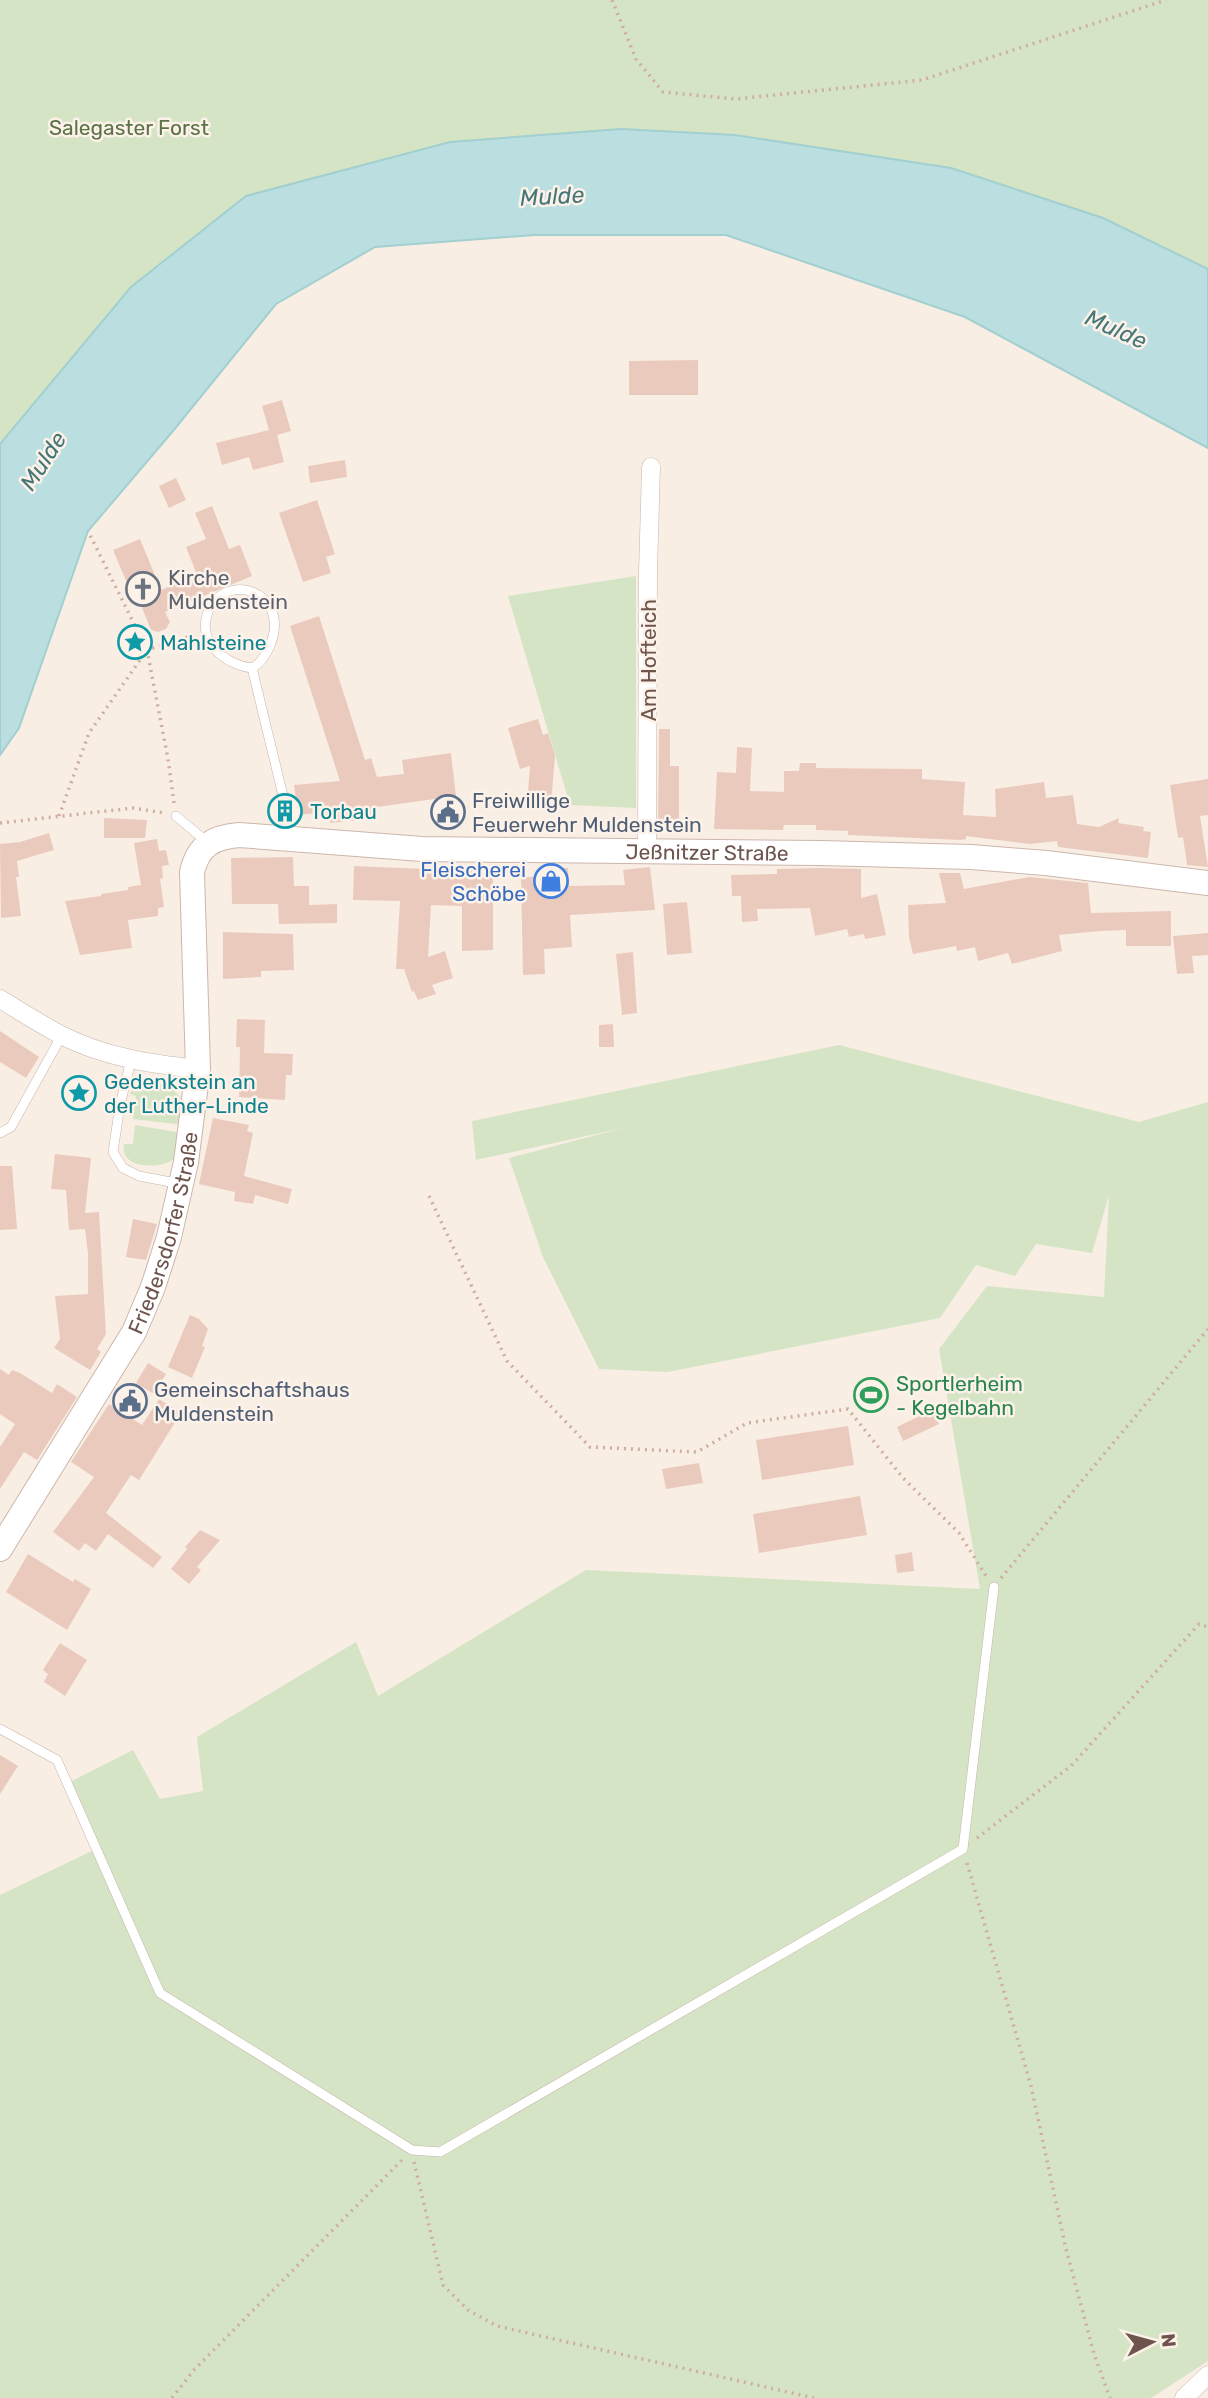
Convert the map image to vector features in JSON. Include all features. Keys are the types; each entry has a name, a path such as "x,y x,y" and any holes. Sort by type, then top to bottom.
{"main road":[{"name":"Jeßnitzer Straße","path":"209,843 226,836 239,835 422,849 971,857 1073,866 1208,883"},
{"name":"Friedersdorfer Straße","path":"0,1549 134,1332 153,1287 182,1184 193,1122 198,1069 192,872 199,852 209,843"}],"street":[{"name":"Am Hofteich","path":"647,852 648,573 652,467"},
{"path":"0,999 62,1035 93,1049 131,1060 198,1069"},
{"path":"1184,2398 1208,2375"}],"lane":[{"path":"245,590 265,599 272,608 275,628 266,654 259,664 251,668 237,666 220,655 206,632 209,610 224,594 245,590"},
{"path":"251,668 286,811 289,838"},
{"path":"176,816 209,843"},
{"path":"0,1133 11,1128 62,1035"},
{"path":"131,1060 121,1097 113,1152 122,1168 139,1176 182,1184"},
{"path":"0,1729 57,1760 160,1993 412,2150 440,2152 963,1849 994,1587"}],"path":[{"path":"612,0 636,59 663,92 736,99 922,80 1166,0"},
{"path":"0,823 133,807 176,816 168,759 146,650 88,531"},
{"path":"59,816 89,733 146,650 206,632"},
{"path":"429,1196 507,1361 590,1447 697,1452 747,1423 848,1409 903,1478 959,1533 994,1587 1208,1329"},
{"path":"1110,2398 1094,2354 1066,2249 1031,2086 963,1849 1071,1766 1199,1623 1208,1627"},
{"path":"172,2398 194,2370 412,2150"},
{"path":"412,2150 443,2285 468,2310 497,2326 814,2398"}],"green space":[{"name":"Salegaster Forst","path":"0,0 1208,0 1208,269 1103,218 951,168 450,142 13,427 0,444"},
{"path":"636,576 636,808 570,805 508,596"},
{"path":"839,1045 1139,1122 1208,1102 1208,2361 1151,2398 0,2398 0,1895 96,1849 66,1784 133,1750 160,1799 203,1791 197,1737 356,1642 378,1696 586,1570 980,1589 939,1349 987,1286 1104,1297 1109,1195 1092,1253 1036,1244 1015,1276 976,1265 940,1318 668,1372 599,1369 543,1257 509,1158 623,1128 476,1160 472,1121"},
{"path":"144,1082 161,1084 180,1097 184,1125 133,1119 136,1096 130,1094 132,1089"},
{"path":"135,1125 182,1133 177,1157 153,1165 143,1165 128,1159 124,1153 124,1144 133,1144"}],"water":[{"name":"Mulde","path":"621,129 735,135 951,168 1103,218 1208,269 1208,448 965,317 726,235 534,235 375,247 276,304 88,531 19,728 0,755 0,444 131,287 246,196 450,142"}],"building":[{"path":"698,360 698,395 629,395 629,361"},
{"path":"282,400 291,431 277,435 284,462 253,470 249,457 222,465 216,443 269,430 262,406"},
{"path":"345,460 347,477 310,483 308,466"},
{"path":"176,478 186,500 169,508 159,486"},
{"path":"317,500 335,554 326,557 331,573 303,582 279,513"},
{"path":"212,506 229,549 240,545 252,576 165,612 170,622 166,629 158,632 151,630 136,593 132,595 113,550 140,539 161,590 197,575 186,547 206,539 195,513"},
{"path":"319,616 365,760 371,758 377,777 404,774 402,760 451,753 456,796 377,807 378,818 330,823 330,817 317,818 317,813 298,815 294,785 340,781 290,626"},
{"path":"538,719 543,735 548,733 555,755 551,806 527,804 530,766 520,769 508,728"},
{"path":"659,729 670,729 670,766 679,766 679,827 658,827"},
{"path":"737,747 752,748 750,791 784,792 784,771 799,771 800,763 816,763 816,768 922,769 922,779 965,782 963,815 996,817 995,789 1044,782 1046,798 1073,795 1077,824 1099,827 1119,818 1118,823 1144,827 1143,831 1151,832 1148,858 1058,847 1057,841 1030,844 966,836 966,839 961,840 848,835 848,831 816,830 816,825 784,825 783,830 714,829 717,772 736,773"},
{"path":"1208,779 1208,815 1200,816 1208,867 1187,865 1183,837 1178,838 1170,785"},
{"path":"104,818 147,820 145,838 104,838"},
{"path":"49,833 54,850 17,861 19,877 16,877 21,916 1,918 0,844 20,842"},
{"path":"157,839 159,851 166,850 169,865 162,866 163,878 160,879 164,907 158,908 158,916 128,920 132,948 80,955 65,901 101,896 141,885 134,843"},
{"path":"293,857 294,886 309,886 309,905 337,904 337,923 279,924 278,904 232,904 231,858"},
{"path":"354,866 473,871 473,877 493,877 493,950 462,951 462,906 431,905 428,957 445,951 453,978 432,985 436,994 418,1000 414,991 412,992 404,969 396,969 400,901 353,900"},
{"path":"650,867 655,910 570,915 572,947 544,949 545,974 523,975 521,877 541,877 541,869 568,868 569,886 625,885 623,870"},
{"path":"777,869 861,869 861,898 877,894 886,935 865,939 864,934 849,937 847,929 815,936 810,908 757,909 758,921 742,922 741,896 732,896 731,875 777,874"},
{"path":"939,873 960,873 964,889 1029,877 1088,883 1091,913 1171,911 1171,946 1126,946 1126,930 1059,935 1062,951 1012,964 1008,953 978,961 975,947 957,951 956,946 913,954 909,937 908,905 946,903"},
{"path":"687,902 692,953 667,955 663,904"},
{"path":"223,932 293,934 294,970 261,971 261,977 223,979"},
{"path":"1208,933 1208,955 1192,956 1194,973 1177,974 1173,936"},
{"path":"633,952 637,1013 622,1015 616,954"},
{"path":"237,1019 265,1020 264,1053 293,1054 292,1075 286,1075 285,1100 239,1097 240,1047 236,1047"},
{"path":"613,1024 614,1047 599,1047 599,1025"},
{"path":"0,1031 39,1057 26,1078 0,1062"},
{"path":"213,1118 249,1125 247,1131 253,1133 244,1176 292,1189 288,1204 255,1195 253,1204 234,1201 235,1192 199,1184"},
{"path":"55,1154 91,1158 85,1213 99,1212 106,1334 97,1349 101,1352 90,1370 54,1348 60,1339 55,1296 88,1294 85,1229 69,1230 66,1190 51,1189"},
{"path":"0,1166 12,1166 17,1229 0,1230"},
{"path":"133,1219 157,1224 146,1260 126,1257"},
{"path":"190,1315 199,1319 208,1329 202,1346 205,1347 192,1378 168,1367"},
{"path":"148,1363 166,1374 154,1394 136,1383"},
{"path":"0,1369 9,1375 12,1370 20,1373 52,1393 57,1384 77,1397 37,1460 24,1452 0,1489 0,1447 15,1424 0,1414"},
{"path":"159,1399 181,1413 139,1480 131,1475 106,1513 162,1557 153,1568 108,1534 96,1551 85,1543 79,1551 53,1532 94,1477 71,1462 109,1404 142,1425"},
{"path":"932,1410 939,1424 903,1441 897,1427"},
{"path":"848,1426 854,1465 762,1480 756,1440"},
{"path":"699,1463 703,1483 666,1489 662,1469"},
{"path":"860,1496 867,1535 759,1553 753,1514"},
{"path":"200,1530 220,1540 197,1567 201,1570 189,1584 171,1569"},
{"path":"912,1552 914,1571 897,1573 895,1555"},
{"path":"28,1554 73,1582 75,1579 91,1589 67,1630 6,1592"},
{"path":"60,1643 87,1660 65,1696 44,1682 48,1674 43,1670"},
{"path":"0,1755 18,1766 0,1794"}],"place":[{"name":"Kirche Muldenstein","path":"143,589"},
{"name":"Mahlsteine","path":"135,642"},
{"name":"Torbau","path":"285,811"},
{"name":"Freiwillige Feuerwehr Muldenstein","path":"448,812"},
{"name":"Fleischerei Schöbe","path":"551,881"},
{"name":"Gedenkstein an der Luther-Linde","path":"79,1093"},
{"name":"Sportlerheim - Kegelbahn","path":"871,1395"},
{"name":"Gemeinschaftshaus Muldenstein","path":"130,1401"}]}
